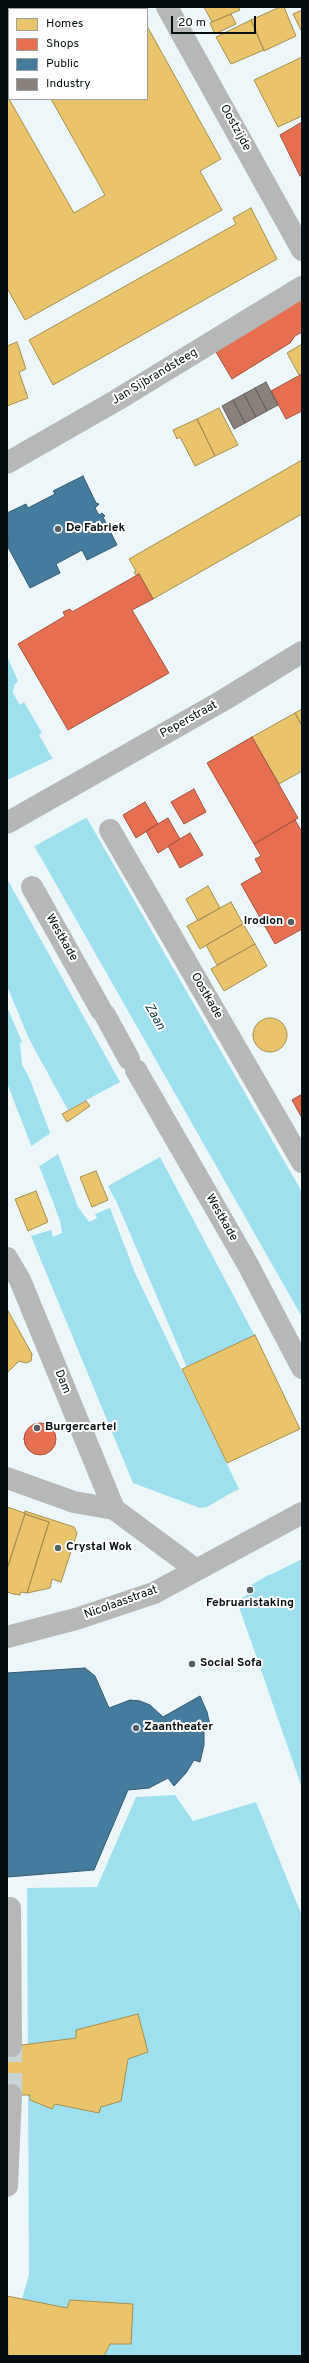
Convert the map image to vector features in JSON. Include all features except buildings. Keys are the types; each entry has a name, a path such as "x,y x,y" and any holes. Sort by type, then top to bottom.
{"street":[{"name":"Oostzijde","path":"167,7 302,250"},
{"name":"Jan Sijbrandsteeg","path":"7,463 117,400 302,287"},
{"name":"Peperstraat","path":"7,823 222,701 302,652"},
{"name":"Oostkade","path":"110,830 302,1162"},
{"name":"Westkade","path":"32,887 247,1263 302,1368"},
{"name":"Dam","path":"7,1258 20,1280 114,1509"},
{"path":"7,1478 74,1502 114,1509 195,1569"},
{"name":"Nicolaasstraat","path":"7,1637 76,1619 154,1593 195,1569 229,1553 302,1513"},
{"path":"10,1908 9,2021 11,2046"},
{"path":"7,2186 11,2095"}],"water":[{"name":"Zaan","path":"7,656 18,681 14,685 13,693 20,705 24,702 42,733 39,735 302,1192 302,1317 7,798"},
{"path":"7,879 120,1082 68,1110 29,1039 20,1043 22,1065 29,1077 78,1207 89,1222 97,1218 95,1214 110,1208 135,1273 239,1489 225,1496 270,1575 302,1559 302,1788 237,1601 248,1594 251,1590 250,1586 205,1507 200,1508 133,1483 31,1236 51,1230 53,1237 62,1233 60,1221 7,1083"},
{"path":"160,1157 256,1338 188,1370 118,1205 108,1186"},
{"path":"175,1795 193,1821 256,1802 302,1916 302,2356 7,2356 7,2350 29,2275 27,1888 97,1887 136,1797"}],"pier":[{"path":"54,758 89,816 33,847 7,802 7,780"},
{"path":"7,986 29,1039 22,1042 7,1007"},
{"path":"52,1132 60,1153 38,1167 30,1147"},
{"path":"226,1496 270,1574 248,1587 205,1508"}],"tunnel":[{"path":"11,2046 11,2095"}],"place":[{"name":"De Fabriek","path":"58,529"},
{"name":"Irodion","path":"291,922"},
{"name":"Burgercartel","path":"37,1428"},
{"name":"Crystal Wok","path":"58,1548"},
{"name":"Februaristaking","path":"250,1590"},
{"name":"Social Sofa","path":"192,1664"},
{"name":"Zaantheater","path":"136,1728"}]}
